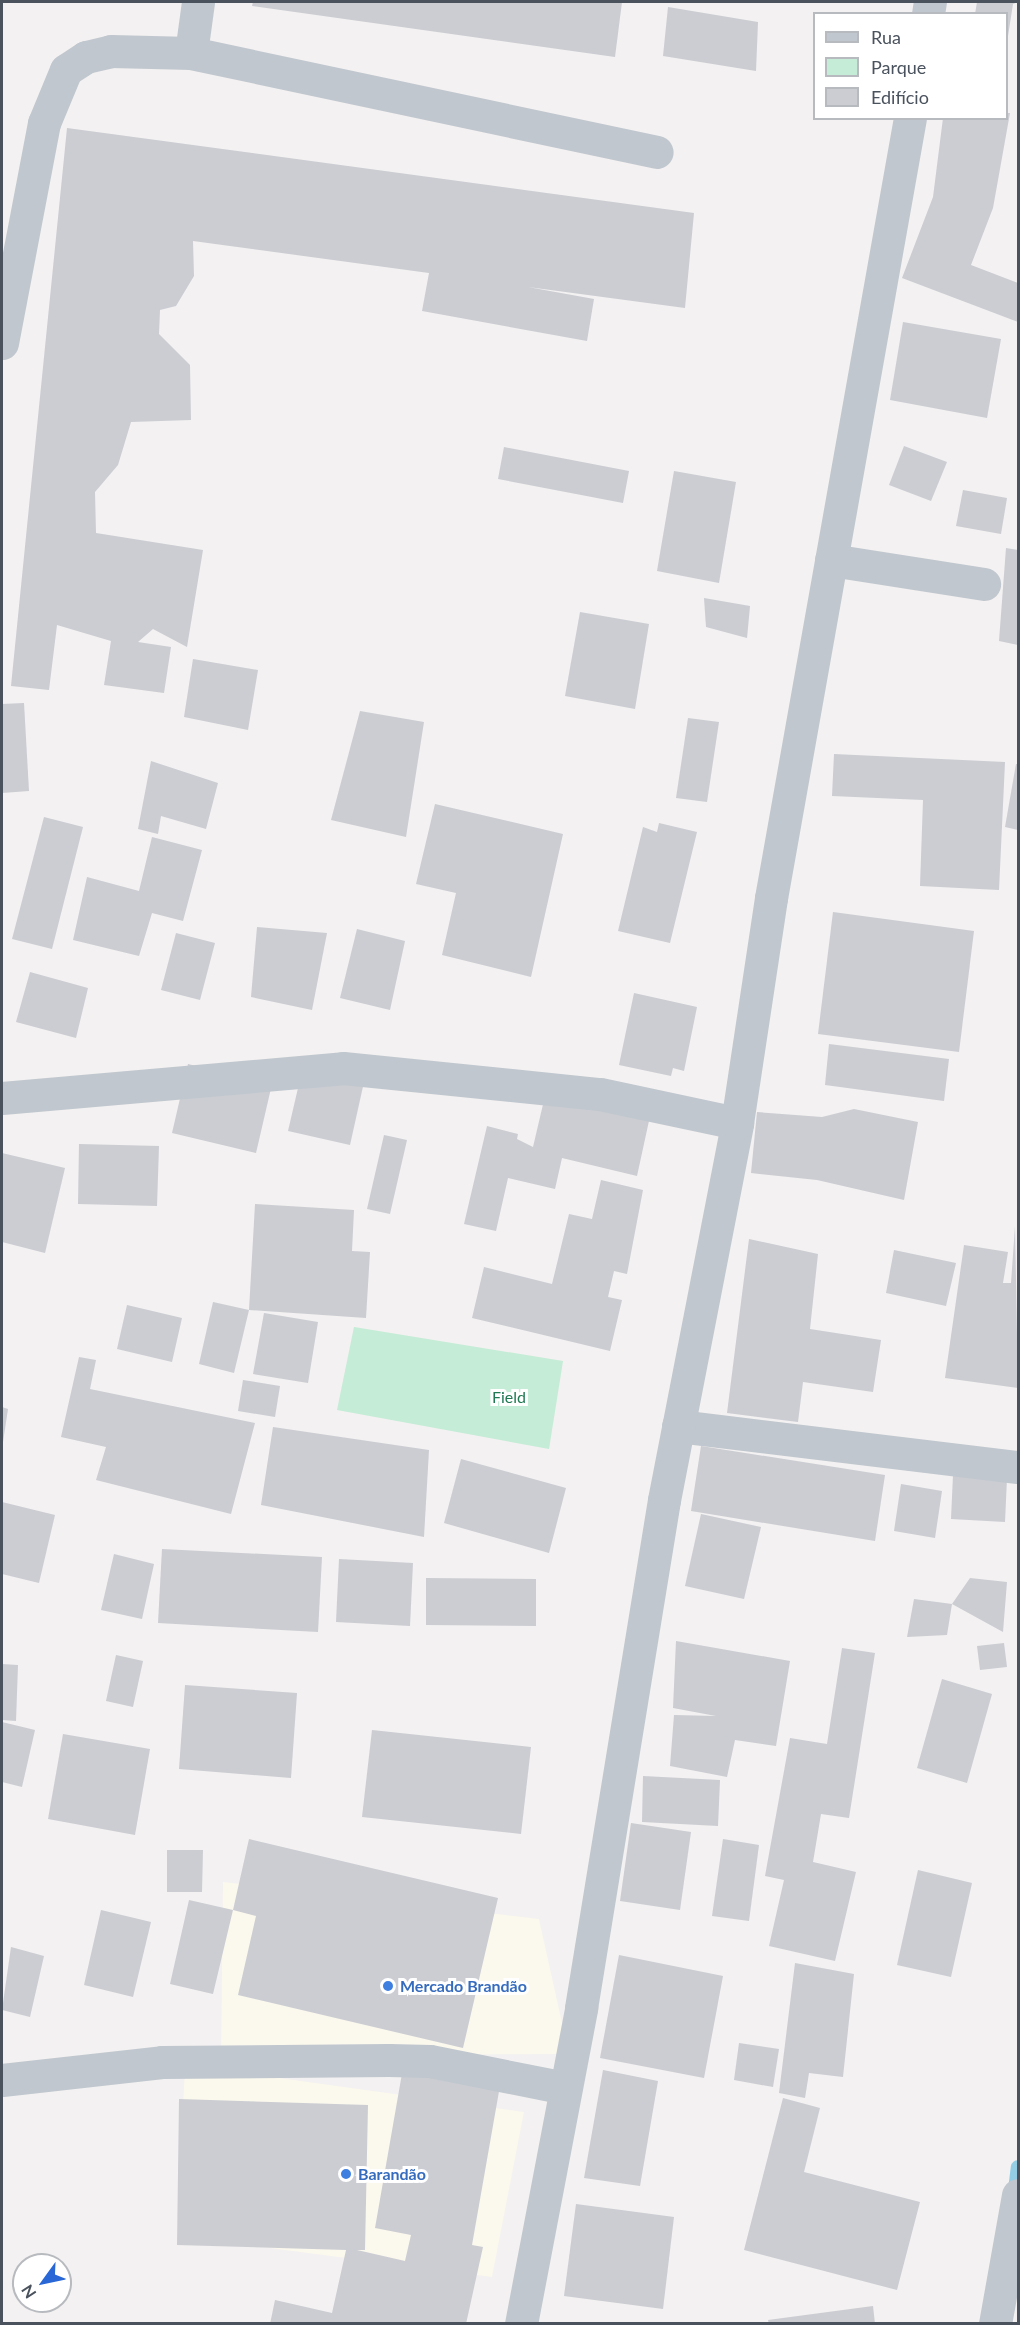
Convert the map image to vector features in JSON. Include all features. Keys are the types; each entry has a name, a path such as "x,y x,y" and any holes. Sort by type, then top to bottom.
{"street":[{"path":"191,53 198,2"},
{"path":"2,343 44,123 66,70 86,57 111,51 191,53 657,152"},
{"path":"521,2324 565,2088 678,1426 737,1123 771,898 910,120"},
{"path":"831,560 984,584"},
{"path":"2,1098 343,1068 600,1094 737,1123"},
{"path":"678,1426 1018,1467"},
{"path":"2,2080 162,2062 389,2060 441,2063 565,2088"},
{"path":"995,2324 1018,2194"}],"shaded area":[{"name":"Mercado Brandão","path":"223,1882 539,1919 569,2054 221,2056"},
{"name":"Barandão","path":"185,2065 524,2112 492,2277 177,2236"}],"green space":[{"name":"Field","path":"354,1327 563,1361 549,1449 337,1410"}],"building":[{"path":"253,2 622,2 615,57 252,6"},
{"path":"977,2 1018,2 1013,4 1008,36 1008,12 975,12"},
{"path":"668,7 758,22 756,71 663,56"},
{"path":"1008,113 1010,113 993,208 971,265 1018,283 1018,322 902,278 933,197 943,120 1008,120"},
{"path":"67,128 694,213 685,308 528,287 594,299 587,341 422,311 429,273 193,241 194,276 176,306 160,310 159,334 190,365 191,420 131,422 118,465 95,492 96,533 203,550 187,647 153,629 138,642 171,647 164,693 104,685 111,641 57,625 49,690 11,686"},
{"path":"903,322 1001,339 987,418 890,400"},
{"path":"904,446 947,462 931,501 889,485"},
{"path":"504,447 629,471 623,503 498,479"},
{"path":"674,471 736,482 719,583 657,571"},
{"path":"963,490 1007,498 1001,534 956,526"},
{"path":"1006,548 1018,550 1018,645 999,641"},
{"path":"704,598 750,606 747,638 706,627"},
{"path":"580,612 649,624 635,709 565,696"},
{"path":"193,659 258,670 248,730 184,717"},
{"path":"24,703 29,791 2,793 2,704"},
{"path":"360,711 424,722 406,837 331,820"},
{"path":"688,718 719,722 707,802 676,798"},
{"path":"834,754 1005,762 999,890 920,886 923,800 832,796"},
{"path":"151,761 218,783 206,829 161,816 158,834 138,829"},
{"path":"1016,764 1018,764 1018,830 1005,827"},
{"path":"435,804 563,834 531,977 442,955 456,893 416,884"},
{"path":"44,817 83,827 52,949 12,939"},
{"path":"659,823 697,832 670,943 618,931 643,827 657,832"},
{"path":"152,837 202,850 183,921 152,913 139,956 73,940 87,877 139,891"},
{"path":"833,912 974,931 959,1052 818,1034"},
{"path":"257,927 327,933 312,1010 251,997"},
{"path":"357,929 405,941 390,1010 340,998"},
{"path":"176,933 215,943 200,1000 161,990"},
{"path":"30,972 88,988 76,1038 16,1022"},
{"path":"634,993 697,1007 684,1071 673,1068 671,1076 619,1065"},
{"path":"829,1044 949,1059 944,1101 825,1085"},
{"path":"305,1058 366,1073 350,1145 288,1131"},
{"path":"188,1064 272,1084 256,1153 172,1133"},
{"path":"548,1083 652,1107 637,1176 562,1158 555,1189 508,1178 496,1231 464,1224 487,1126 518,1134 517,1139 533,1147"},
{"path":"854,1109 918,1122 904,1200 817,1180 751,1173 757,1112 822,1117"},
{"path":"384,1135 407,1140 390,1214 367,1209"},
{"path":"79,1144 159,1146 157,1206 78,1204"},
{"path":"2,1153 65,1168 45,1253 2,1242"},
{"path":"601,1180 643,1190 627,1274 614,1271 608,1297 622,1300 610,1351 472,1318 484,1267 552,1284 569,1214 592,1219"},
{"path":"255,1204 354,1210 352,1251 370,1252 366,1318 249,1310"},
{"path":"1015,1226 1018,1388 945,1378 964,1245 1008,1252 1003,1283 1011,1283"},
{"path":"749,1239 818,1254 810,1329 881,1340 873,1392 803,1382 798,1422 727,1413"},
{"path":"894,1250 956,1263 946,1306 886,1293"},
{"path":"213,1302 249,1310 234,1373 199,1364"},
{"path":"127,1305 182,1318 172,1362 117,1349"},
{"path":"264,1313 318,1322 308,1383 253,1374"},
{"path":"79,1357 96,1360 90,1389 255,1423 231,1514 96,1480 106,1447 61,1437"},
{"path":"243,1380 280,1386 275,1417 238,1411"},
{"path":"2,1407 8,1409 3,1442 2,1442"},
{"path":"273,1427 429,1450 424,1537 261,1505"},
{"path":"701,1446 885,1475 875,1541 691,1511"},
{"path":"461,1459 566,1488 549,1553 444,1523"},
{"path":"953,1475 1007,1478 1005,1522 951,1519"},
{"path":"901,1484 942,1491 935,1538 894,1531"},
{"path":"2,1502 55,1515 39,1583 2,1574"},
{"path":"701,1514 761,1527 744,1599 685,1586"},
{"path":"162,1549 322,1557 318,1632 158,1623"},
{"path":"114,1554 154,1564 142,1619 101,1610"},
{"path":"339,1559 413,1563 410,1626 336,1622"},
{"path":"426,1578 536,1579 536,1626 426,1625"},
{"path":"970,1578 1007,1582 1003,1632 952,1604"},
{"path":"914,1599 952,1604 947,1635 907,1637"},
{"path":"676,1641 790,1661 776,1746 735,1740 727,1777 670,1766 674,1715 716,1716 673,1708"},
{"path":"1004,1643 1007,1667 980,1670 977,1646"},
{"path":"842,1648 875,1653 849,1818 821,1814 813,1862 856,1872 835,1961 769,1946 784,1880 765,1876 790,1738 827,1744"},
{"path":"116,1655 143,1661 133,1707 106,1701"},
{"path":"2,1664 18,1665 16,1721 2,1720"},
{"path":"942,1679 992,1694 967,1783 917,1768"},
{"path":"185,1685 297,1693 291,1778 179,1769"},
{"path":"2,1722 35,1730 22,1787 2,1782"},
{"path":"372,1730 531,1747 521,1834 362,1817"},
{"path":"63,1734 150,1749 135,1835 48,1819"},
{"path":"643,1776 720,1780 718,1826 642,1822"},
{"path":"631,1823 691,1832 680,1910 620,1901"},
{"path":"249,1839 498,1898 463,2048 238,1995 256,1916 233,1910"},
{"path":"723,1839 759,1845 749,1921 712,1916"},
{"path":"167,1850 203,1850 202,1892 167,1892"},
{"path":"918,1870 972,1883 951,1977 897,1965"},
{"path":"189,1900 233,1910 213,1994 170,1984"},
{"path":"101,1910 151,1922 133,1997 84,1985"},
{"path":"11,1947 44,1956 30,2017 2,2010"},
{"path":"619,1955 723,1976 704,2078 600,2058"},
{"path":"795,1963 854,1974 843,2077 809,2073 805,2098 779,2093"},
{"path":"739,2043 779,2049 773,2087 734,2080"},
{"name":"Barandão","path":"404,2062 501,2080 472,2245 483,2247 466,2324 270,2324 275,2300 332,2313 346,2250 177,2245 179,2099 368,2105 365,2250 357,2250 405,2261 411,2235 375,2228"},
{"path":"603,2070 658,2081 640,2186 584,2178"},
{"path":"783,2098 820,2108 804,2172 920,2202 897,2290 744,2250"},
{"path":"576,2204 674,2217 663,2309 564,2296"},
{"path":"873,2306 875,2324 769,2324 768,2320"}],"waterway":[{"path":"1014,2198 1018,2167"}],"place":[{"name":"Mercado Brandão","path":"388,1986"},
{"name":"Barandão","path":"346,2174"}]}
